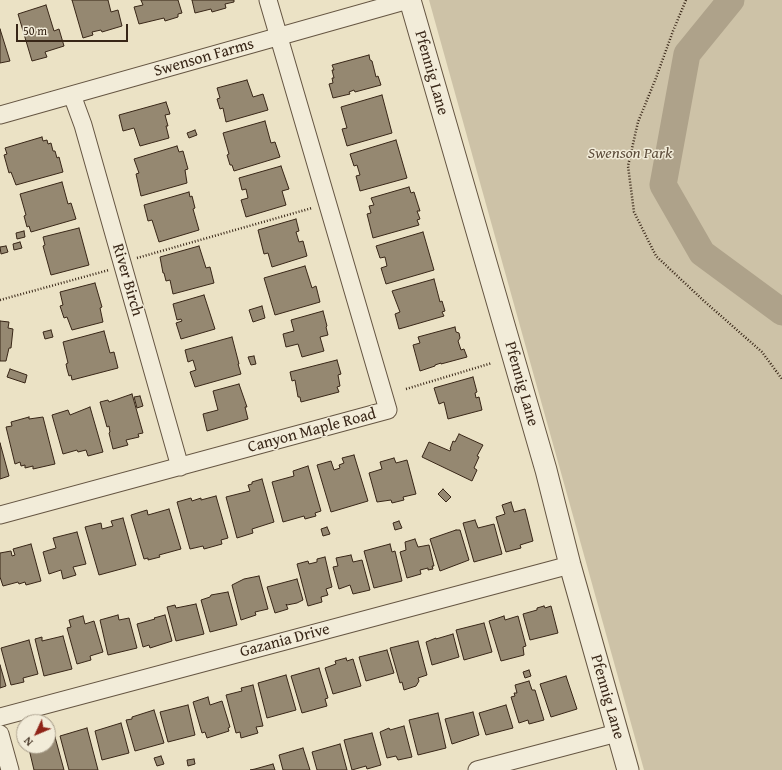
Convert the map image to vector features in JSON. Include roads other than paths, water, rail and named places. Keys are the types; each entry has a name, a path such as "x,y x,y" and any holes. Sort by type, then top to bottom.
{"street":[{"path":"268,0 279,37"},
{"name":"Swenson Farms","path":"0,115 409,0"},
{"name":"Pfennig Lane","path":"409,0 546,470 570,566 628,770"},
{"name":"Canyon Maple Road","path":"0,515 388,410 279,37"},
{"name":"River Birch","path":"72,95 83,125 180,467"},
{"name":"Gazania Drive","path":"0,718 570,566"},
{"path":"477,770 617,732"},
{"path":"0,734 10,770"}],"waterway":[{"path":"731,0 687,54 663,185 702,253 782,312"}],"park label":[{"name":"Swenson Park","path":"630,154"}]}
